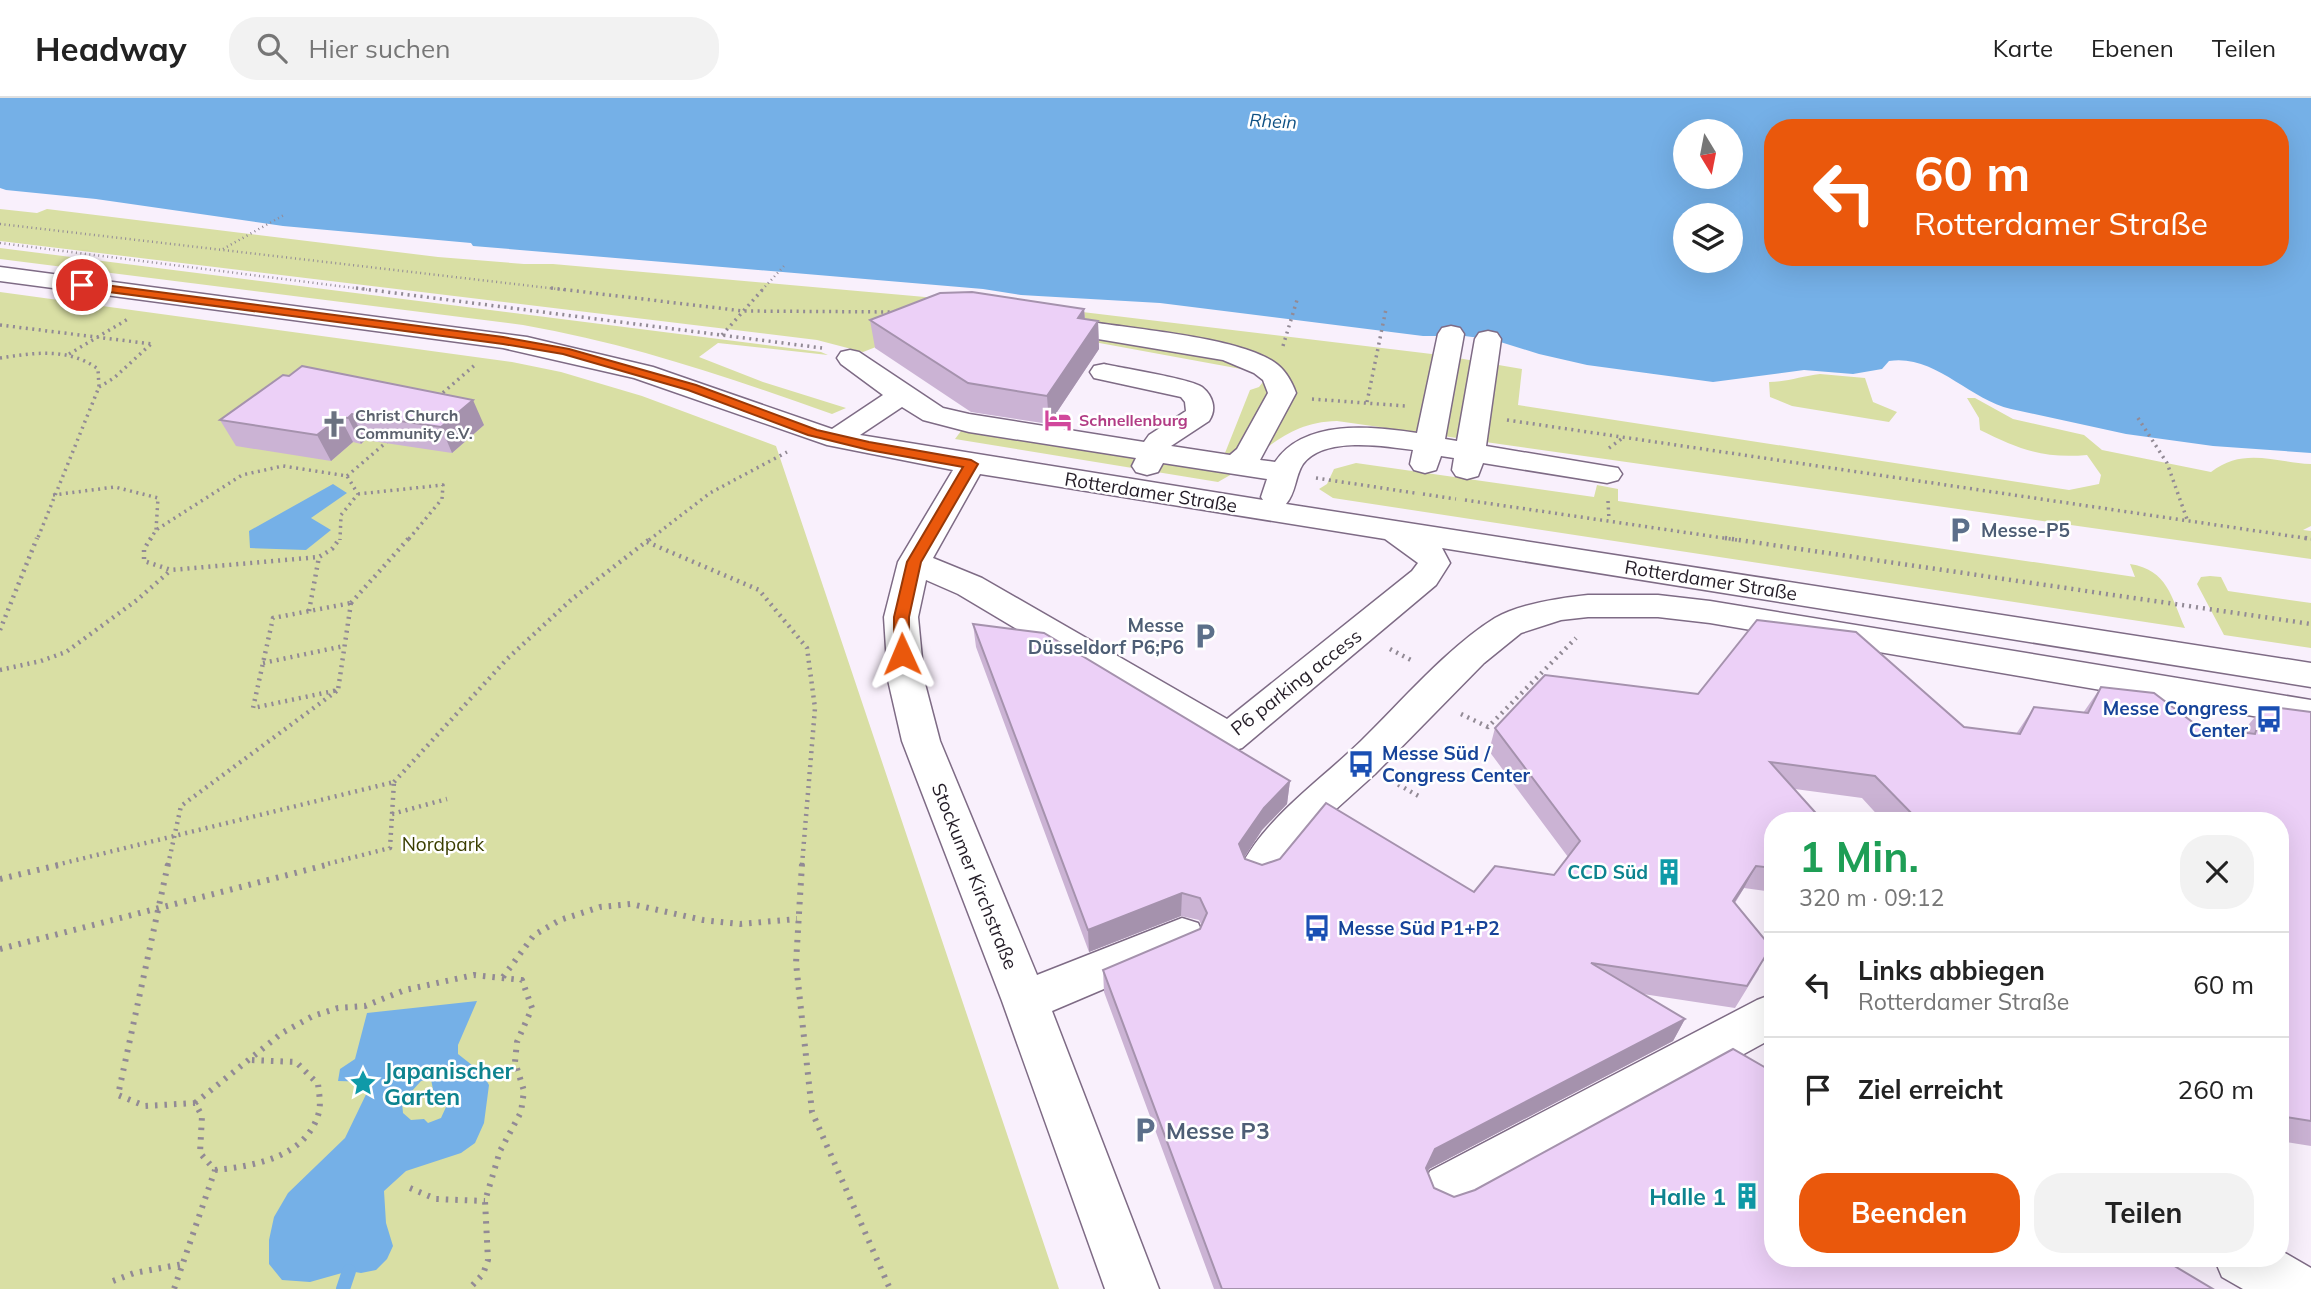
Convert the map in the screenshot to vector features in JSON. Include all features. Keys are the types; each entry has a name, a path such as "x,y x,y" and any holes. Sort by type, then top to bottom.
{"street":[{"name":"Rotterdamer Straße","path":"0,274 503,340 565,351 624,366 825,436 971,464 2303,673"},
{"path":"1098,331 1252,361 1265,368 1279,383 1282,393 1249,454 1238,464"},
{"path":"1427,455 1451,334"},
{"path":"1469,461 1488,339"},
{"path":"850,358 902,396 933,414 969,423 1284,473"},
{"path":"825,436 860,421 902,396"},
{"path":"1271,511 1286,466 1299,452 1317,443 1339,438 1364,437 1427,455 1469,461 1607,474"},
{"name":"Stockumer Kirchstraße","path":"971,464 914,562 901,617 902,654 912,709 921,741 1025,1001 1132,1289"},
{"name":"P6 parking access","path":"914,562 970,586 1229,738 1424,578 1434,563 1431,556 1395,531"},
{"path":"1261,868 1310,808 1361,764 1471,655 1509,625 1558,609 1625,604 1710,612 2311,713"},
{"path":"2303,673 2311,705"},
{"path":"1025,1001 1182,936"},
{"path":"1448,1189 1764,1019"},
{"path":"2257,1267 2295,1289"}],"lane":[{"path":"1104,372 1190,391 1198,398 1201,407 1199,415 1159,441 1136,489"}],"path":[{"path":"222,250 284,215"},
{"path":"0,224 743,311 900,312"},
{"path":"0,243 822,348 850,358"},
{"path":"722,335 784,266"},
{"path":"1280,353 1297,300"},
{"path":"1367,402 1386,309"},
{"path":"0,325 152,344 114,378 99,387"},
{"path":"435,400 503,340"},
{"path":"0,358 69,354 88,360 98,369 99,387 0,630"},
{"path":"1280,400 1336,399 1435,411"},
{"path":"1476,416 2311,539"},
{"path":"2138,418 2167,463 2188,522"},
{"path":"396,434 347,476 283,466 242,475 156,530 144,549 144,561 172,570 319,556 336,547 343,531 341,515 358,494 443,485 442,499 351,603 338,690 181,806 118,1095 145,1106 195,1103 282,1033 313,1016 338,1009 365,1006 405,990 474,975 522,980 532,1008 517,1042 516,1062 524,1091 521,1112 500,1151 485,1201 488,1260 483,1274 469,1289"},
{"path":"0,880 394,782 507,659 572,599 710,493 793,449 825,436"},
{"path":"1284,473 2311,624"},
{"path":"347,476 358,494"},
{"path":"53,495 115,487 158,498 156,530"},
{"path":"647,542 760,590 807,648 816,708 797,919 796,963 812,1112 890,1289"},
{"path":"309,611 319,556"},
{"path":"0,670 41,661 66,652 137,600 172,570"},
{"path":"338,690 253,708 272,618 351,603"},
{"path":"1358,633 1448,680"},
{"path":"1488,727 1578,637 1588,634"},
{"path":"263,663 344,646"},
{"path":"0,949 390,848 394,782"},
{"path":"392,814 447,799"},
{"path":"503,977 534,934 560,920 600,907 631,904 703,920 740,924 797,919"},
{"path":"215,1170 247,1168 280,1156 306,1139 319,1112 318,1084 296,1062 248,1059"},
{"path":"195,1103 202,1116 200,1153 215,1170"},
{"path":"174,1289 215,1170"},
{"path":"410,1188 419,1195 442,1201 485,1201"},
{"path":"113,1280 134,1273 183,1264"}],"green space":[{"path":"0,209 37,213 47,209 438,257 553,264 1049,308 1440,355 1522,369 1518,405 2069,490 2099,484 2101,475 2087,455 2044,454 1980,430 1979,418 1967,398 1975,398 2013,419 2084,435 2102,450 2211,472 2223,464 2247,458 2311,464 2311,526 2303,530 2311,531 2311,559 1337,421 1300,428 1249,460 1225,453 1250,390 1259,387 1263,382 1263,378 1252,371 1083,340 935,324 863,352 817,340 0,241"},
{"path":"0,248 821,352 828,355 718,343 699,357 763,382 846,408 832,414 641,352 523,325 0,259"},
{"name":"Nordpark","path":"0,292 512,362 561,372 642,396 776,446 1059,1289 0,1289"},
{"path":"1820,374 1865,378 1873,402 1897,412 1889,422 1792,406 1770,397 1769,382"},
{"path":"964,427 1239,470 1218,482 955,439"},
{"path":"1356,463 1594,497 1597,485 1618,489 1618,501 2135,577 2130,564 2153,572 2167,587 2185,628 1333,498 1319,489 1327,484 1334,469"},
{"path":"2201,577 2221,577 2228,591 2311,603 2311,648 2224,635 2197,584"}],"water":[{"name":"Rhein","path":"0,98 2311,98 2311,453 2213,446 2126,434 2011,409 1995,404 1936,370 1906,361 1889,361 1882,369 1853,374 1804,370 1713,382 1587,365 1494,340 1443,333 1442,336 1423,336 1160,303 1021,295 983,289 473,246 471,243 283,226 0,188"},
{"path":"333,484 347,493 311,518 331,530 306,550 250,548 249,531"},
{"path":"477,1001 458,1045 458,1054 482,1073 489,1085 484,1123 475,1143 461,1153 406,1171 384,1191 386,1223 393,1246 387,1259 376,1270 361,1273 349,1271 310,1282 282,1280 269,1264 269,1240 274,1217 288,1193 345,1138 372,1082 338,1081 340,1069 355,1059 367,1013","holes":["431,1079 434,1095 442,1099 446,1107 441,1118 428,1123 424,1119 411,1120 403,1113 402,1102 421,1081"]}],"building":[{"path":"972,292 1084,309 1078,318 1098,321 1047,396 968,383 870,320 940,293"},
{"path":"302,366 473,400 441,427 352,414 348,418 340,417 317,435 220,420 283,375 289,376"},
{"path":"1757,620 1856,632 1964,727 2020,734 2034,707 2088,713 2101,687 2154,693 2199,727 2255,734 2264,706 2311,712 2311,1121 2289,1117 2289,812 1910,812 1875,776 1770,762 1815,812 1764,812 1764,867 1756,866 1733,901 1764,939 1764,958 1747,986 1591,963 1685,1019 1435,1149 1426,1168 1434,1188 1454,1197 1475,1190 1733,1049 1764,1067 1764,1267 2176,1267 2213,1289 1222,1289 1103,970 1200,929 1207,913 1200,898 1182,893 1088,930 973,624 1044,633 1290,781 1264,808 1239,844 1245,859 1262,865 1280,859 1326,803 1474,892 1495,866 1554,875 1580,841 1495,728 1545,675 1698,694"}],"waterway":[{"path":"343,1289 349,1271"}],"place":[{"name":"Schnellenburg","path":"1058,420"},
{"name":"Christ Church Community e.V.","path":"334,424"},
{"name":"Messe-P5","path":"1960,530"},
{"name":"Messe Düsseldorf P6;P6","path":"1205,636"},
{"name":"Messe Congress Center","path":"2269,719"},
{"name":"Messe Süd / Congress Center","path":"1361,764"},
{"name":"CCD Süd","path":"1669,872"},
{"name":"Messe Süd P1+P2","path":"1317,928"},
{"name":"Japanischer Garten","path":"363,1083"},
{"name":"Messe P3","path":"1145,1130"},
{"name":"Halle 1","path":"1747,1196"}],"route":[{"path":"82,285 503,340 565,351 624,366 692,388 795,427 869,446 971,464 914,562 901,617 902,654"}]}
